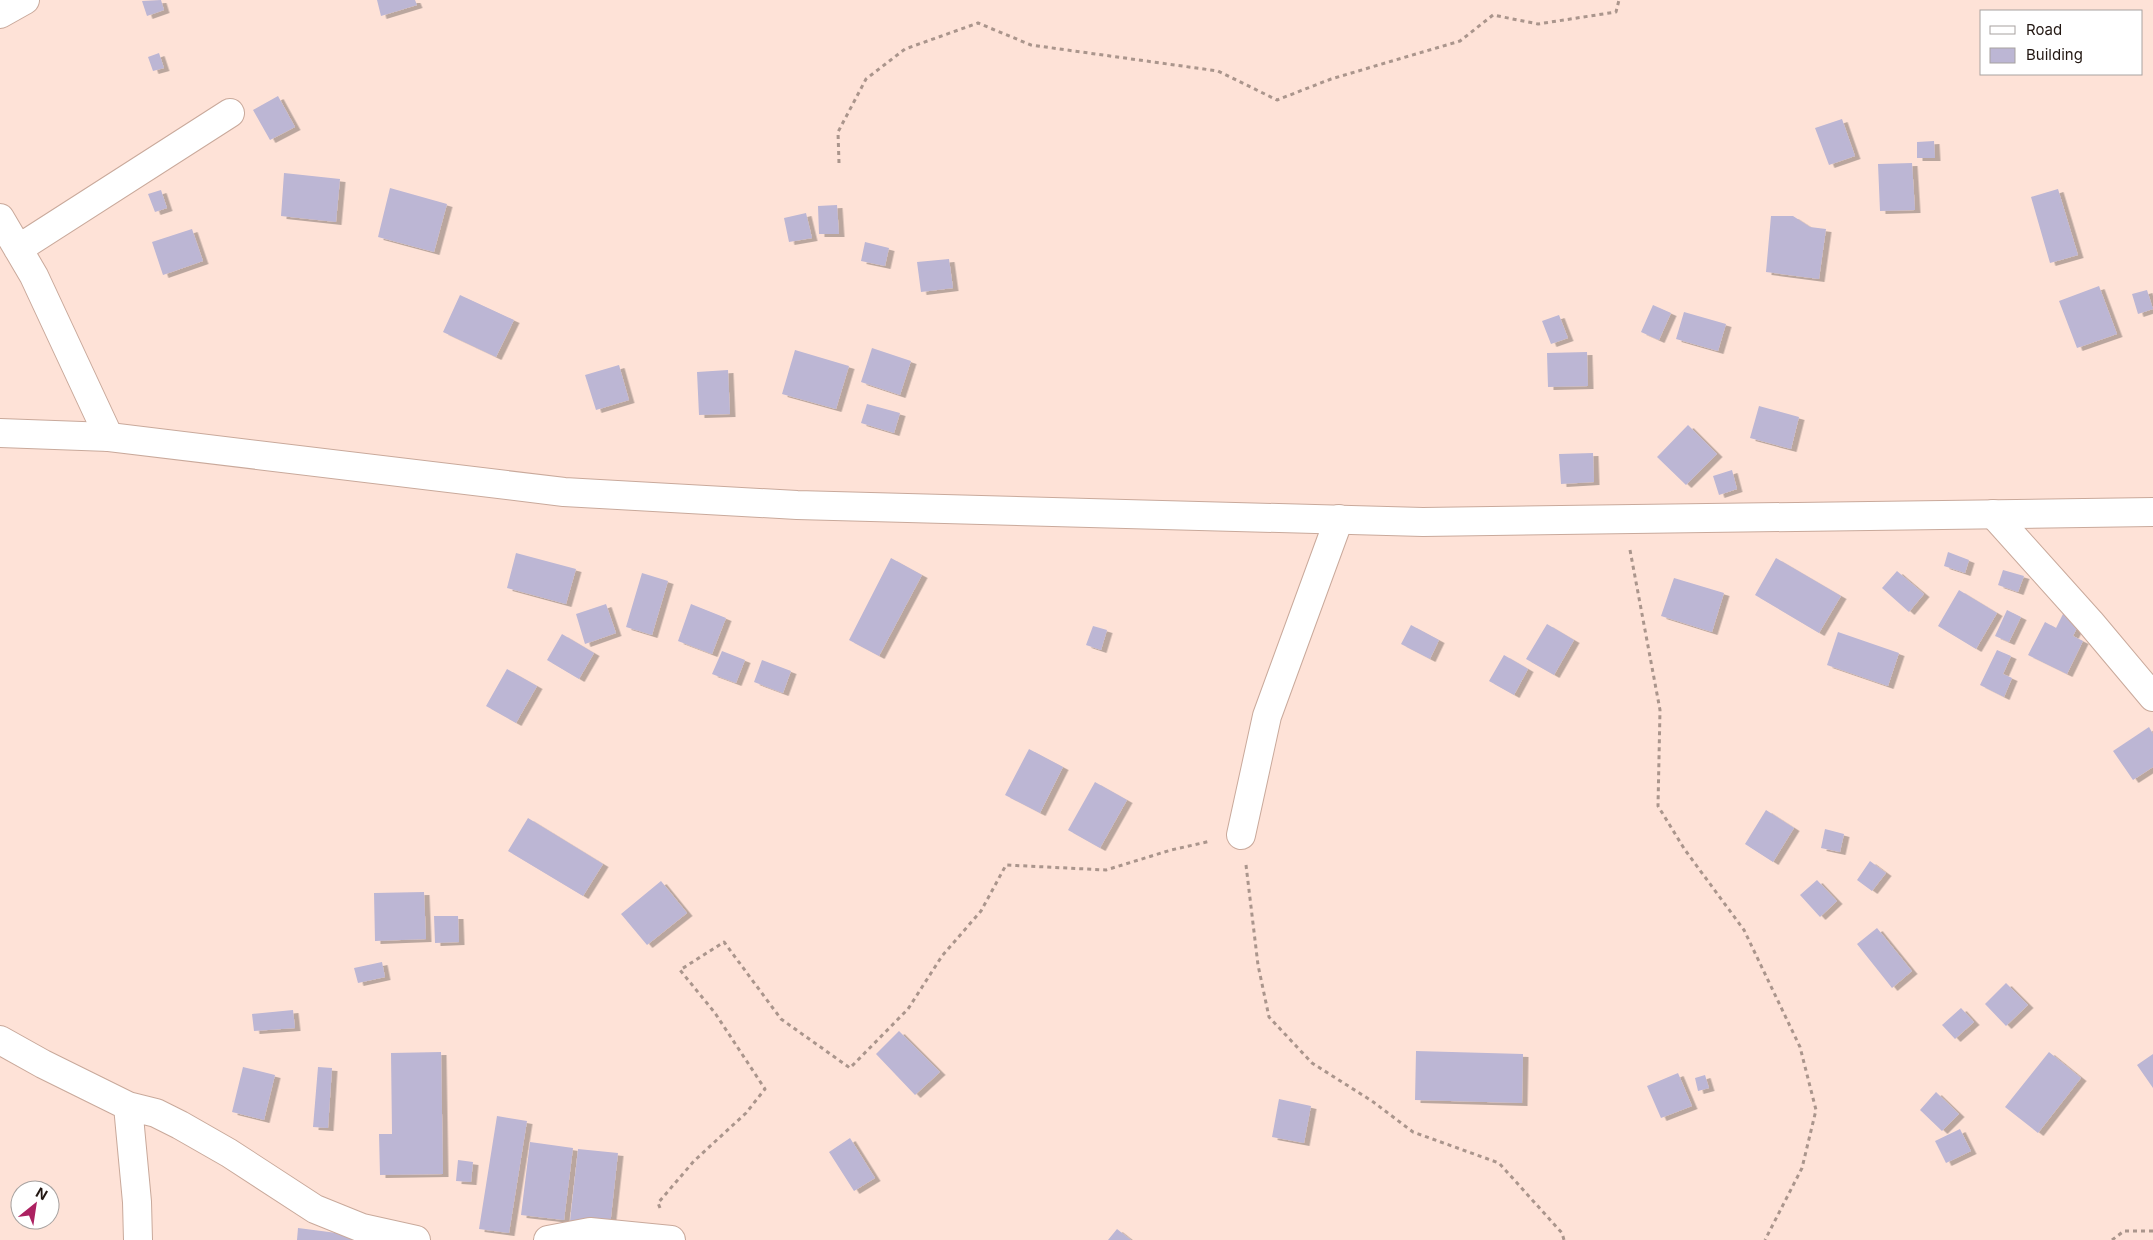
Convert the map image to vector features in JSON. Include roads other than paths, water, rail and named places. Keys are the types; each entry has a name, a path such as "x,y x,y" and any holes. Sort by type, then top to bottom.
{"street":[{"path":"0,14 25,0"},
{"path":"18,249 230,113"},
{"path":"0,218 34,276 109,437"},
{"path":"0,433 109,437 564,492 797,505 1423,522 2153,512"},
{"path":"1993,514 2090,622 2153,697"},
{"path":"1241,835 1267,716 1339,520"},
{"path":"0,1040 128,1106 156,1113 229,1153 315,1209 362,1228 416,1240"},
{"path":"128,1106 137,1202 138,1240"},
{"path":"548,1240 590,1232 670,1240"}]}
